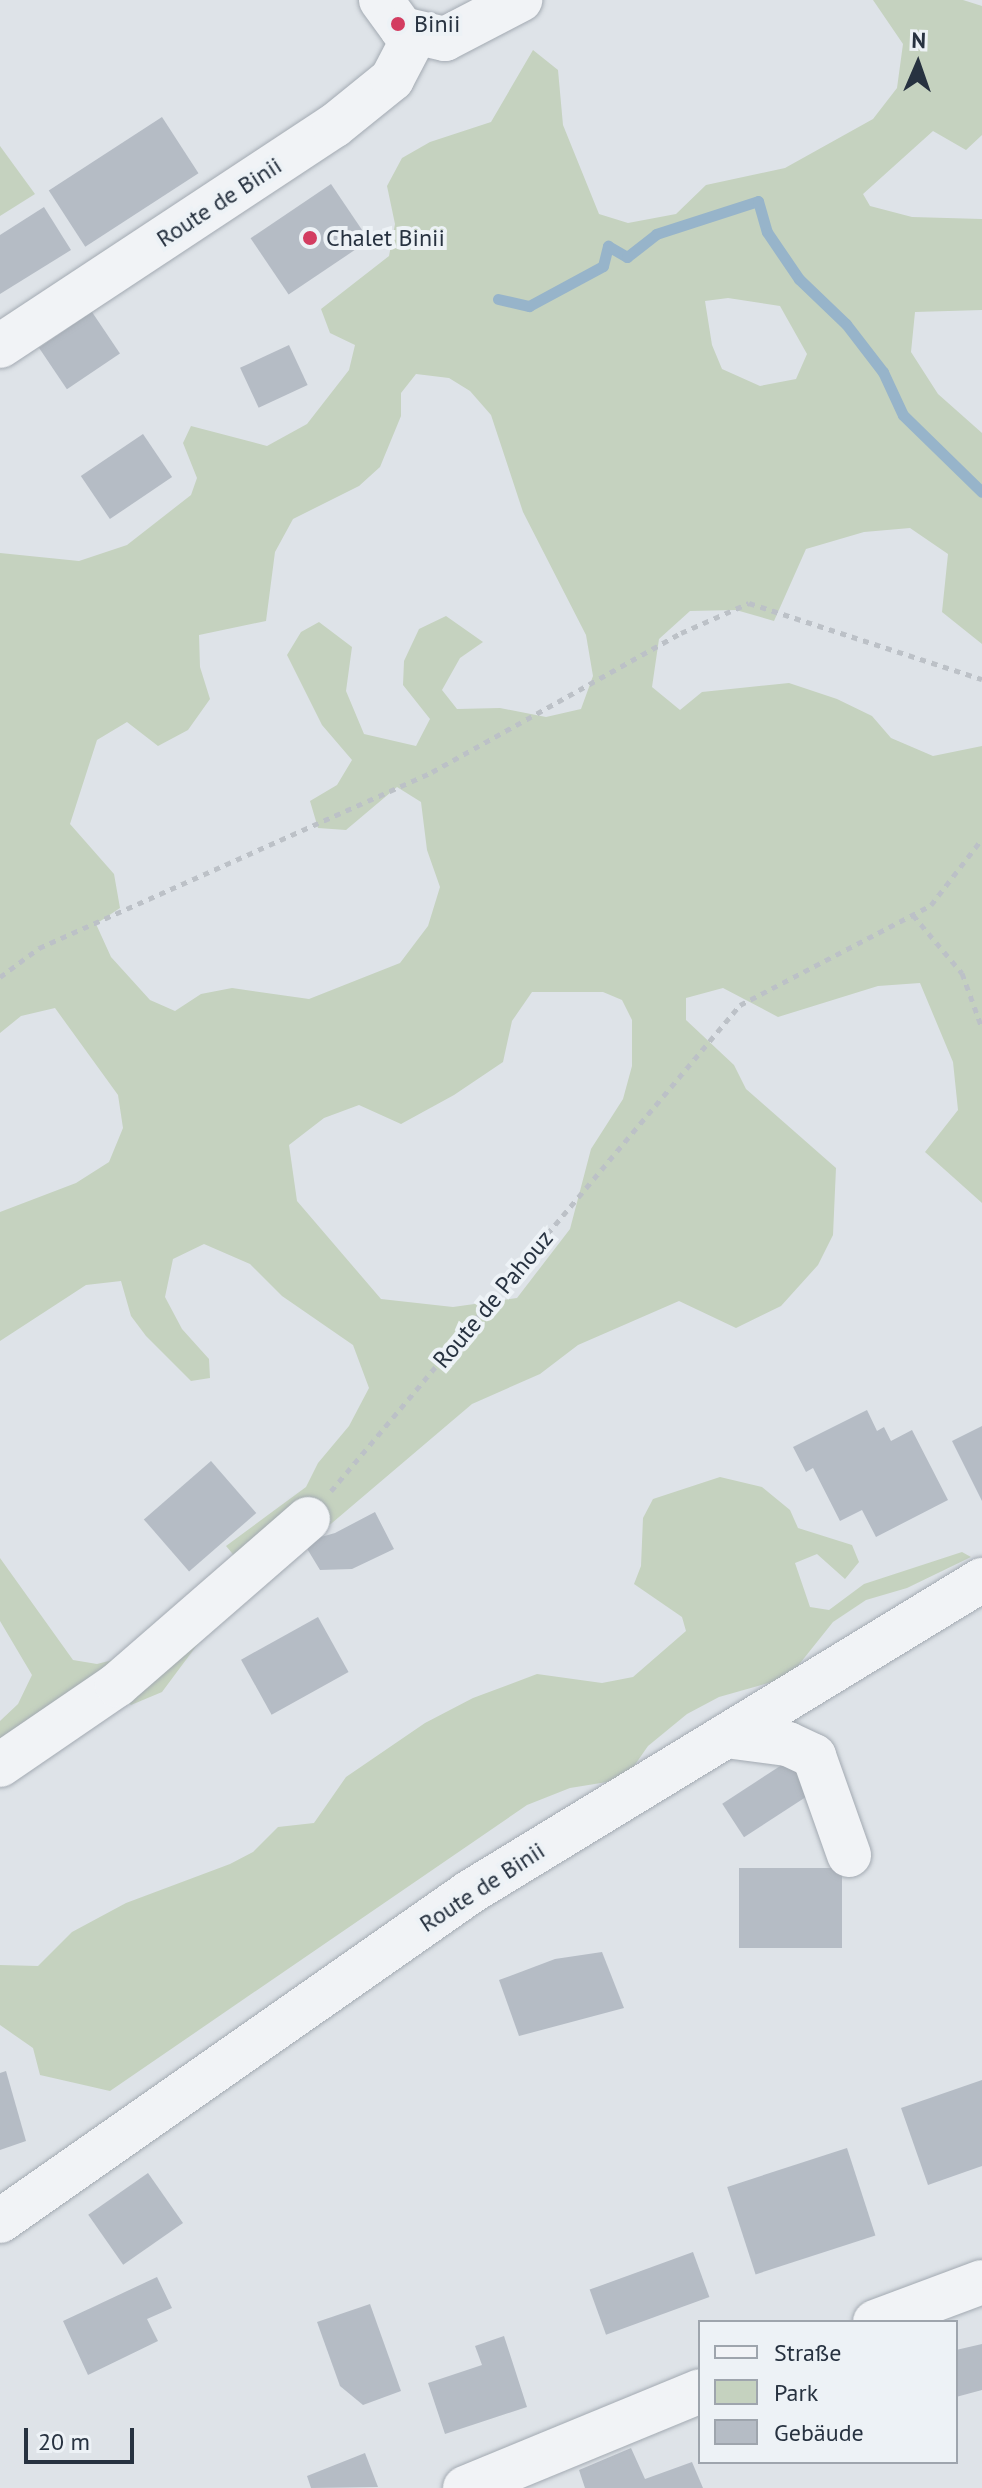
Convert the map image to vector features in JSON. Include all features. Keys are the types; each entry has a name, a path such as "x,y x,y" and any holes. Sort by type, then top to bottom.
{"street":[{"path":"381,0 392,20 415,35 459,35 520,0"},
{"name":"Route de Binii","path":"0,346 346,117 392,79 415,35"},
{"path":"0,1765 117,1685 308,1519"},
{"name":"Route de Binii","path":"0,2221 470,1892 982,1580"},
{"path":"726,1736 788,1744 814,1756 849,1855"},
{"path":"880,2320 982,2282"},
{"path":"465,2488 698,2392"}],"path":[{"path":"0,977 39,948 432,772 681,633 749,603 982,679"},
{"name":"Route de Pahouz","path":"308,1519 740,1005 931,905 982,839"},
{"path":"913,915 962,973 982,1028"}],"green space":[{"path":"873,0 963,0 982,6 982,135 966,150 933,131 863,194 870,206 912,217 982,219 982,310 915,312 911,352 938,394 982,433 982,644 942,612 948,554 910,528 864,532 806,549 774,621 736,610 690,611 659,639 652,687 680,710 702,692 789,683 837,699 872,716 891,738 933,756 982,746 982,1203 925,1152 958,1110 953,1062 920,983 878,986 778,1017 723,988 686,998 686,1020 734,1065 746,1089 836,1168 833,1235 818,1265 781,1306 736,1328 679,1301 578,1345 540,1374 472,1404 259,1585 226,1546 306,1487 318,1463 349,1426 369,1388 353,1345 282,1296 250,1264 204,1244 173,1259 165,1297 182,1329 209,1359 210,1378 191,1381 146,1336 131,1316 121,1281 86,1285 0,1341 0,1212 76,1183 109,1162 123,1128 118,1095 55,1008 21,1016 0,1033 0,553 79,561 127,545 191,495 197,478 183,443 191,426 267,446 307,424 349,370 355,345 330,333 321,309 389,256 395,224 387,186 402,158 430,142 491,122 533,50 558,70 563,125 599,214 628,223 676,214 706,185 785,168 873,119 897,88 903,44","holes":["728,298 780,306 807,354 796,379 760,386 722,369 712,345 705,301","416,374 449,378 470,391 491,415 523,512 586,635 593,676 581,709 546,717 500,708 457,709 442,690 460,658 483,642 446,616 419,629 404,661 403,685 430,719 416,746 364,734 346,691 352,647 319,622 301,632 287,655 322,725 352,760 337,785 310,801 318,828 346,830 397,787 421,802 427,850 440,887 428,926 400,963 309,999 232,988 201,994 175,1011 150,1000 111,957 96,924 120,908 114,874 70,824 97,740 127,722 158,746 188,730 210,699 200,667 199,635 266,621 275,552 293,519 359,486 380,467 401,416 401,393","532,992 603,992 622,1000 632,1020 632,1066 623,1099 591,1149 570,1229 517,1298 453,1307 381,1299 297,1201 289,1145 324,1118 359,1105 401,1124 454,1095 503,1062 512,1021"]},
{"path":"0,146 35,194 0,216"},
{"path":"720,1477 762,1487 790,1510 798,1528 852,1545 859,1562 845,1579 817,1554 795,1563 810,1607 829,1610 864,1584 962,1552 971,1557 907,1588 866,1600 833,1622 789,1677 719,1697 687,1714 648,1746 632,1769 607,1782 570,1788 527,1805 110,2091 40,2075 33,2048 0,2025 0,1965 38,1966 72,1932 126,1903 230,1864 253,1852 278,1827 314,1823 346,1777 425,1723 473,1698 537,1674 602,1683 633,1677 686,1631 682,1617 634,1584 641,1566 643,1518 653,1499"},
{"path":"0,1558 73,1660 97,1664 203,1637 162,1692 131,1705 95,1681 0,1783 0,1721 18,1704 32,1675 0,1621"}],"building":[{"path":"162,117 198,173 85,247 49,191"},
{"name":"Chalet Binii","path":"331,184 369,240 289,295 251,238"},
{"path":"44,207 71,250 0,294 0,235"},
{"path":"92,312 120,353 67,389 39,348"},
{"path":"289,345 308,385 259,408 240,368"},
{"path":"143,434 172,477 110,519 81,476"},
{"path":"867,1410 877,1431 884,1427 891,1441 912,1430 948,1500 876,1537 862,1510 840,1521 813,1468 806,1472 793,1447"},
{"path":"982,1426 982,1501 952,1441"},
{"path":"211,1461 256,1513 189,1571 144,1519"},
{"path":"375,1512 394,1549 352,1569 320,1570 303,1542 335,1533"},
{"path":"318,1617 349,1672 272,1715 241,1660"},
{"path":"791,1759 813,1793 744,1837 722,1804"},
{"path":"739,1868 842,1868 842,1948 739,1948"},
{"path":"602,1952 624,2008 519,2036 499,1980 555,1959"},
{"path":"6,2071 26,2141 0,2150 0,2073"},
{"path":"982,2080 982,2166 928,2185 901,2108"},
{"path":"847,2148 875,2235 756,2274 727,2187"},
{"path":"148,2173 183,2223 123,2265 88,2215"},
{"path":"693,2252 709,2297 606,2335 590,2290"},
{"path":"157,2277 172,2308 147,2319 158,2341 88,2375 63,2321"},
{"path":"370,2304 401,2391 363,2405 340,2386 317,2322"},
{"path":"504,2336 527,2407 445,2434 428,2383 482,2365 475,2346"},
{"path":"982,2344 982,2390 958,2396 958,2350"},
{"path":"631,2448 645,2479 692,2462 703,2488 585,2488 579,2470"},
{"path":"365,2453 378,2487 311,2488 307,2476"}],"waterway":[{"path":"498,299 529,306 603,266 608,246 627,257 656,234 758,201 767,232 799,279 846,324 883,372 903,415 982,492"}],"place":[{"name":"Binii","path":"398,24"},
{"name":"Chalet Binii","path":"310,238"}]}
